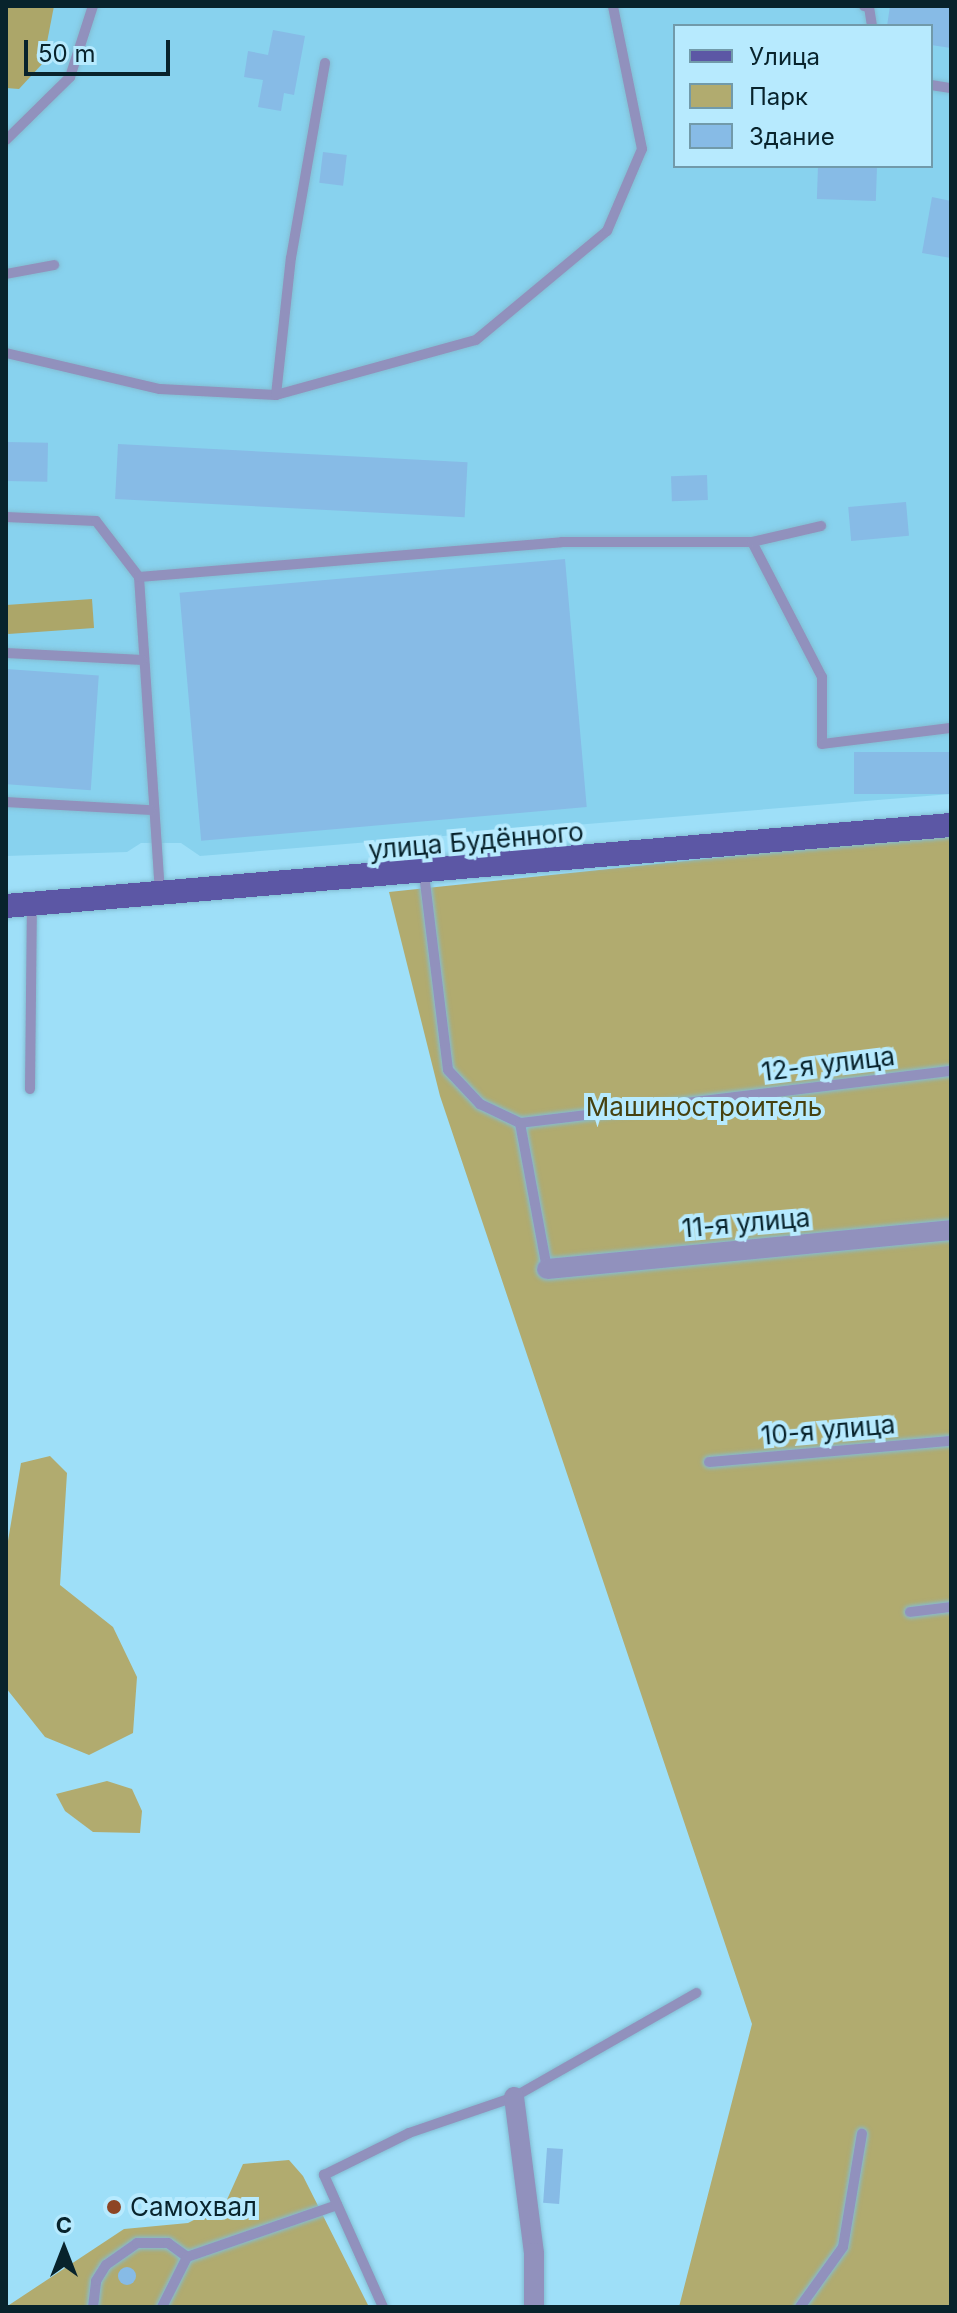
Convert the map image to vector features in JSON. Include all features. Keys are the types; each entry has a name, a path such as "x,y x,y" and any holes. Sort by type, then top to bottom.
{"main road":[{"name":"улица Будённого","path":"6,906 424,874 951,825"}],"street":[{"name":"11-я улица","path":"547,1269 951,1230"},
{"path":"514,2097 534,2253 534,2307"}],"lane":[{"path":"6,140 70,77 93,6"},
{"path":"6,353 160,389 276,395 476,340 607,231 642,149 613,6"},
{"path":"864,6 869,7 872,24"},
{"path":"276,395 291,258 325,63"},
{"path":"6,274 54,265"},
{"path":"6,517 96,521 139,577 151,810 160,896"},
{"path":"139,577 562,542 752,542 821,526"},
{"path":"752,542 822,677 822,744 951,728"},
{"path":"6,653 143,660"},
{"path":"6,802 151,810"},
{"path":"424,874 448,1070 480,1104 520,1123 547,1269"},
{"path":"30,1089 32,904"},
{"name":"12-я улица","path":"520,1123 951,1071"},
{"name":"10-я улица","path":"709,1462 951,1441"},
{"path":"910,1612 951,1607"},
{"path":"383,2307 324,2175 409,2133 514,2097 696,1993"},
{"path":"800,2307 843,2247 862,2134"},
{"path":"162,2307 187,2257 337,2205"},
{"path":"93,2307 96,2281 106,2265 137,2243 168,2243 187,2257"}],"shaded area":[{"path":"6,6 951,6 951,794 200,856 181,843 141,843 127,852 6,856"},
{"path":"6,6 54,6 43,63 19,89 6,88"},
{"path":"92,599 94,628 8,634 6,605"}],"green space":[{"name":"Машиностроитель","path":"951,833 951,2307 679,2307 752,2024 440,1096 389,892"},
{"path":"50,1456 67,1473 60,1585 113,1627 137,1677 133,1733 89,1755 45,1737 6,1688 6,1553 21,1463"},
{"path":"107,1781 132,1789 142,1811 140,1833 93,1832 65,1811 56,1794"},
{"path":"289,2160 303,2176 369,2307 6,2307 124,2229 188,2223 225,2204 243,2164"}],"building":[{"path":"890,6 951,6 951,48 933,45 933,24 887,24"},
{"path":"273,30 305,36 294,95 284,93 281,111 258,107 263,80 244,77 248,51 268,55"},
{"path":"323,152 347,155 343,186 319,183"},
{"path":"818,168 877,168 876,201 817,199"},
{"path":"932,197 951,201 951,258 922,253"},
{"path":"6,442 48,443 47,482 6,481"},
{"path":"118,444 468,462 465,517 115,499"},
{"path":"707,475 708,500 672,501 671,476"},
{"path":"906,502 909,536 851,541 848,507"},
{"path":"565,559 587,807 201,841 179,593"},
{"path":"6,669 99,675 91,790 6,784"},
{"path":"854,752 951,752 951,794 854,794"},
{"path":"547,2148 563,2149 559,2204 543,2203"},
{"path":"127,2267 136,2276 127,2285 118,2276"}],"place":[{"name":"Самохвал","path":"114,2207"}]}
